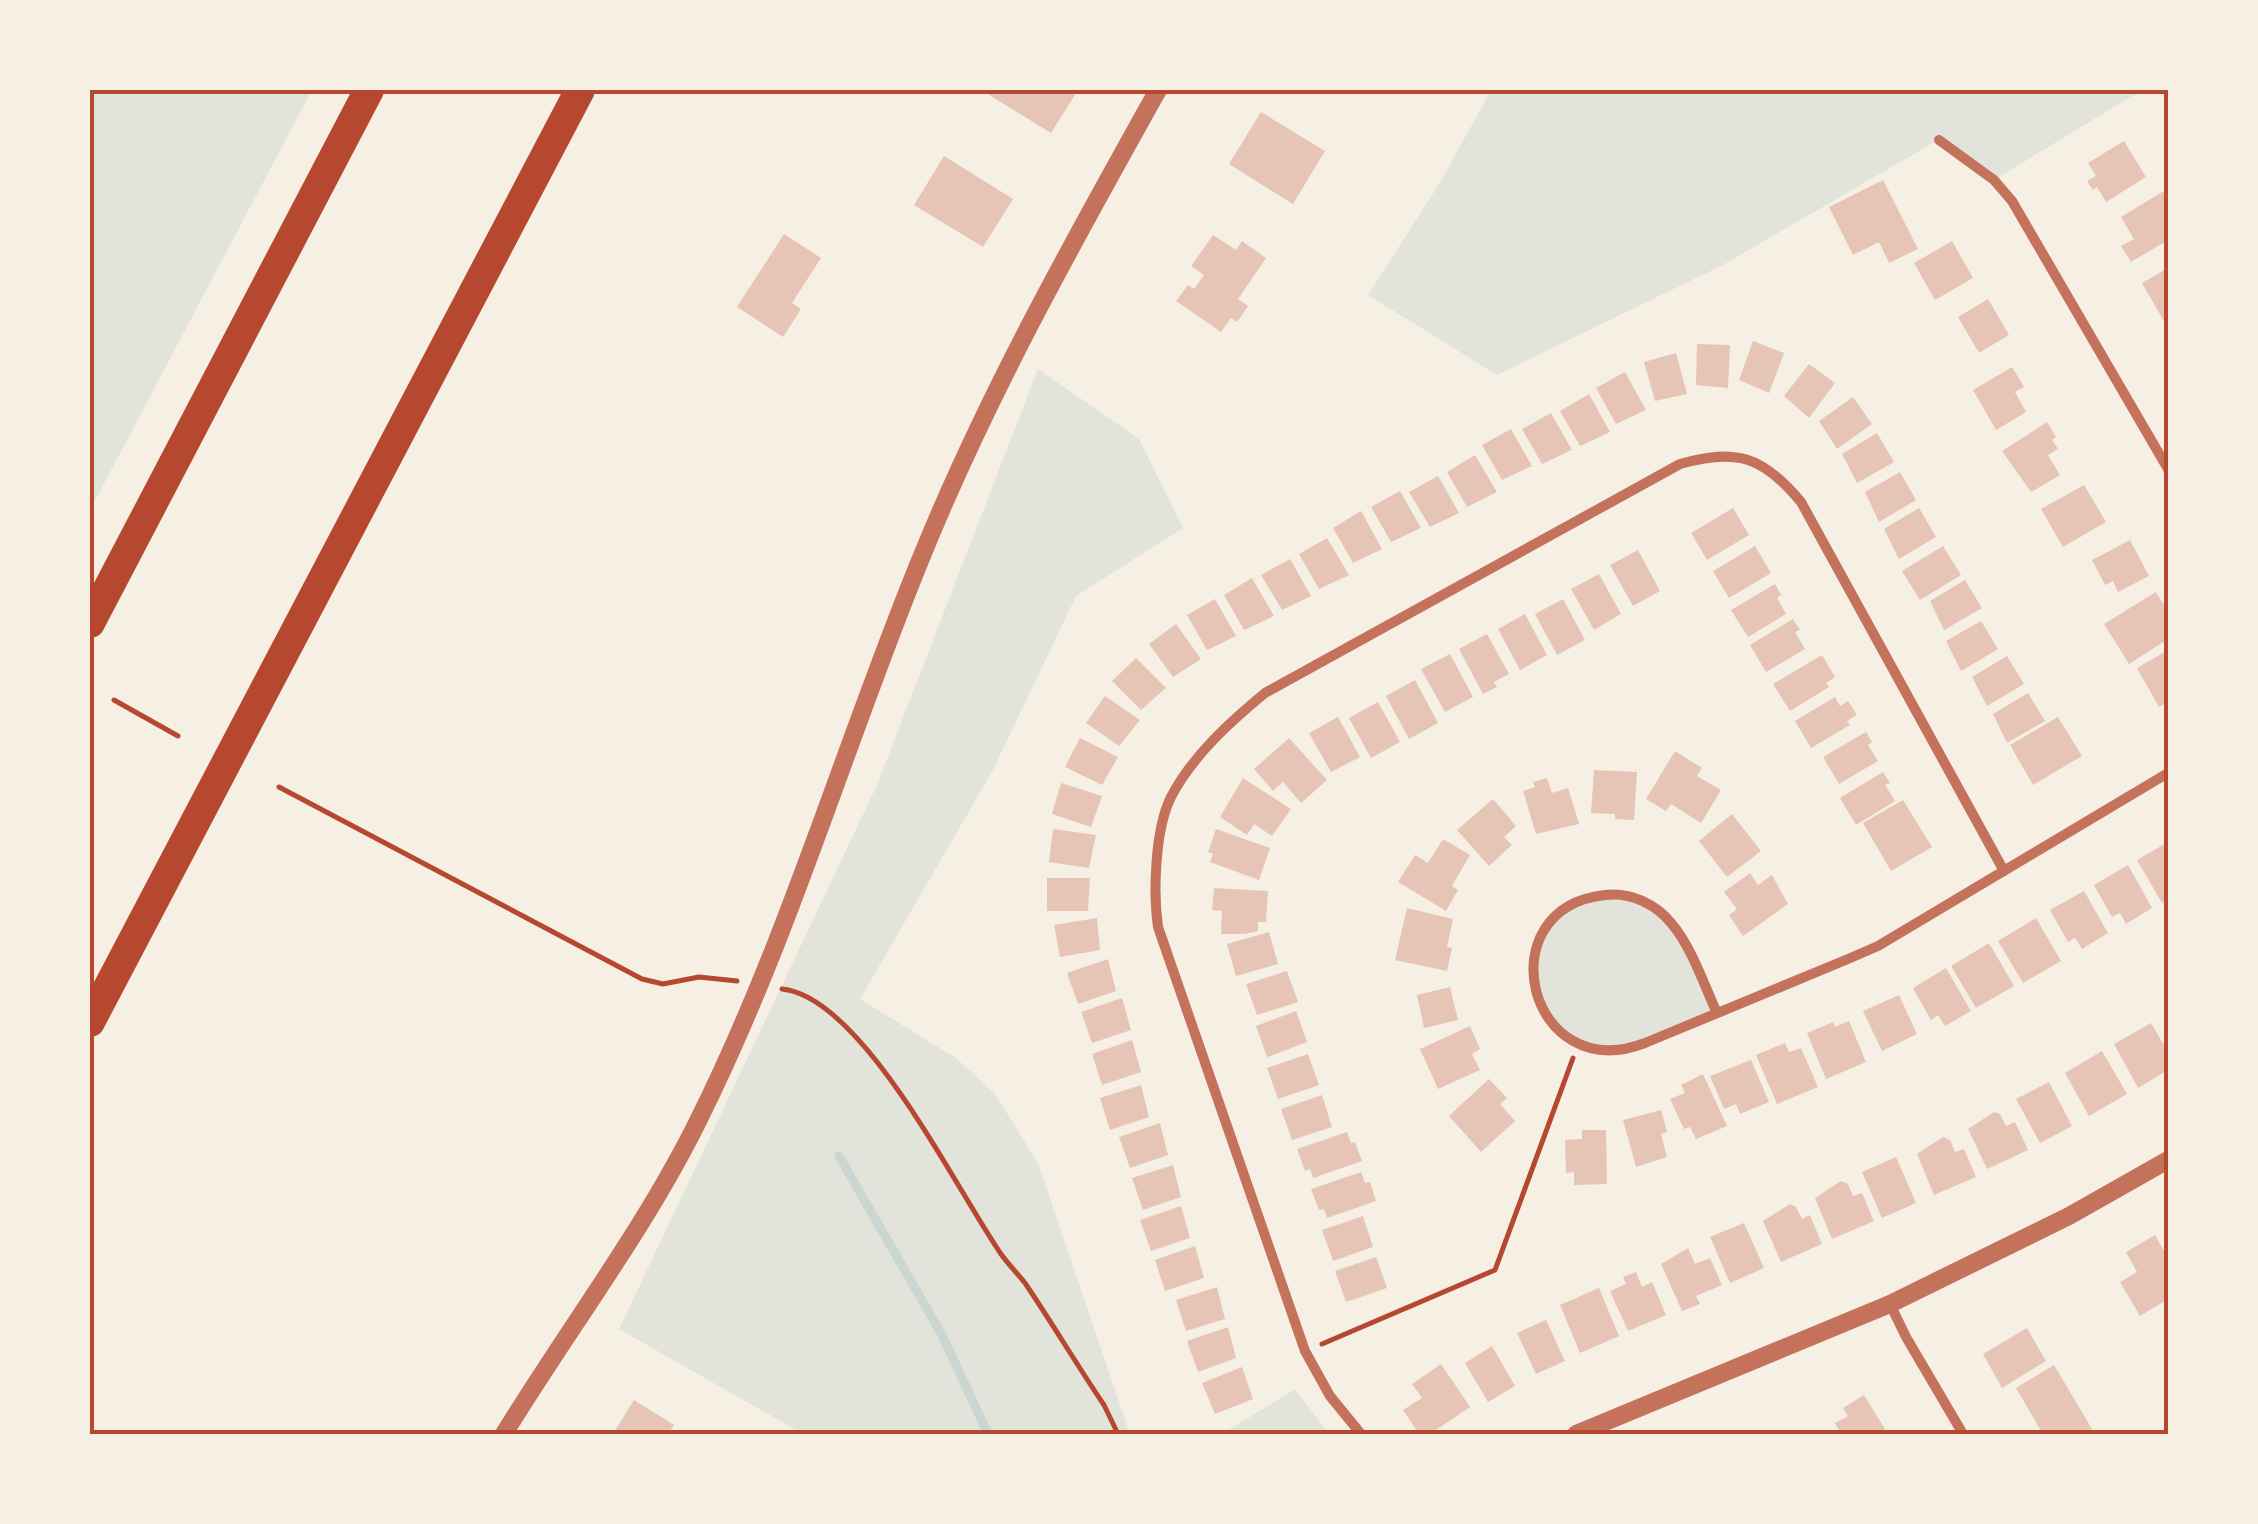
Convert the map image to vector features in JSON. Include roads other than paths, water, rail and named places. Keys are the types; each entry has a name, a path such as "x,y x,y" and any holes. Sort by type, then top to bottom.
{"highway":[{"path":"90,623 369,90"},
{"path":"90,1022 580,90"}],"street":[{"path":"504,1434 658,1192 700,1118 788,912 920,561 970,447 1031,323 1158,90"},
{"path":"1939,140 1994,180 2012,200 2168,469"},
{"path":"1361,1434 1330,1396 1306,1351 1158,927 1153,895 1170,798 1226,725 1265,693 1680,464 1709,456 1735,455 1772,472 1800,502 2004,871"},
{"path":"1717,1013 1671,922 1648,903 1615,894 1590,896 1570,905 1553,920 1539,941 1532,978 1546,1017 1562,1035 1579,1044 1602,1050 1631,1048 1717,1013 1878,946 2168,772"},
{"path":"1576,1434 1890,1304 2052,1225 2168,1160"},
{"path":"1890,1304 1963,1434"}],"waterway":[{"path":"839,1156 942,1335 988,1434"}]}
